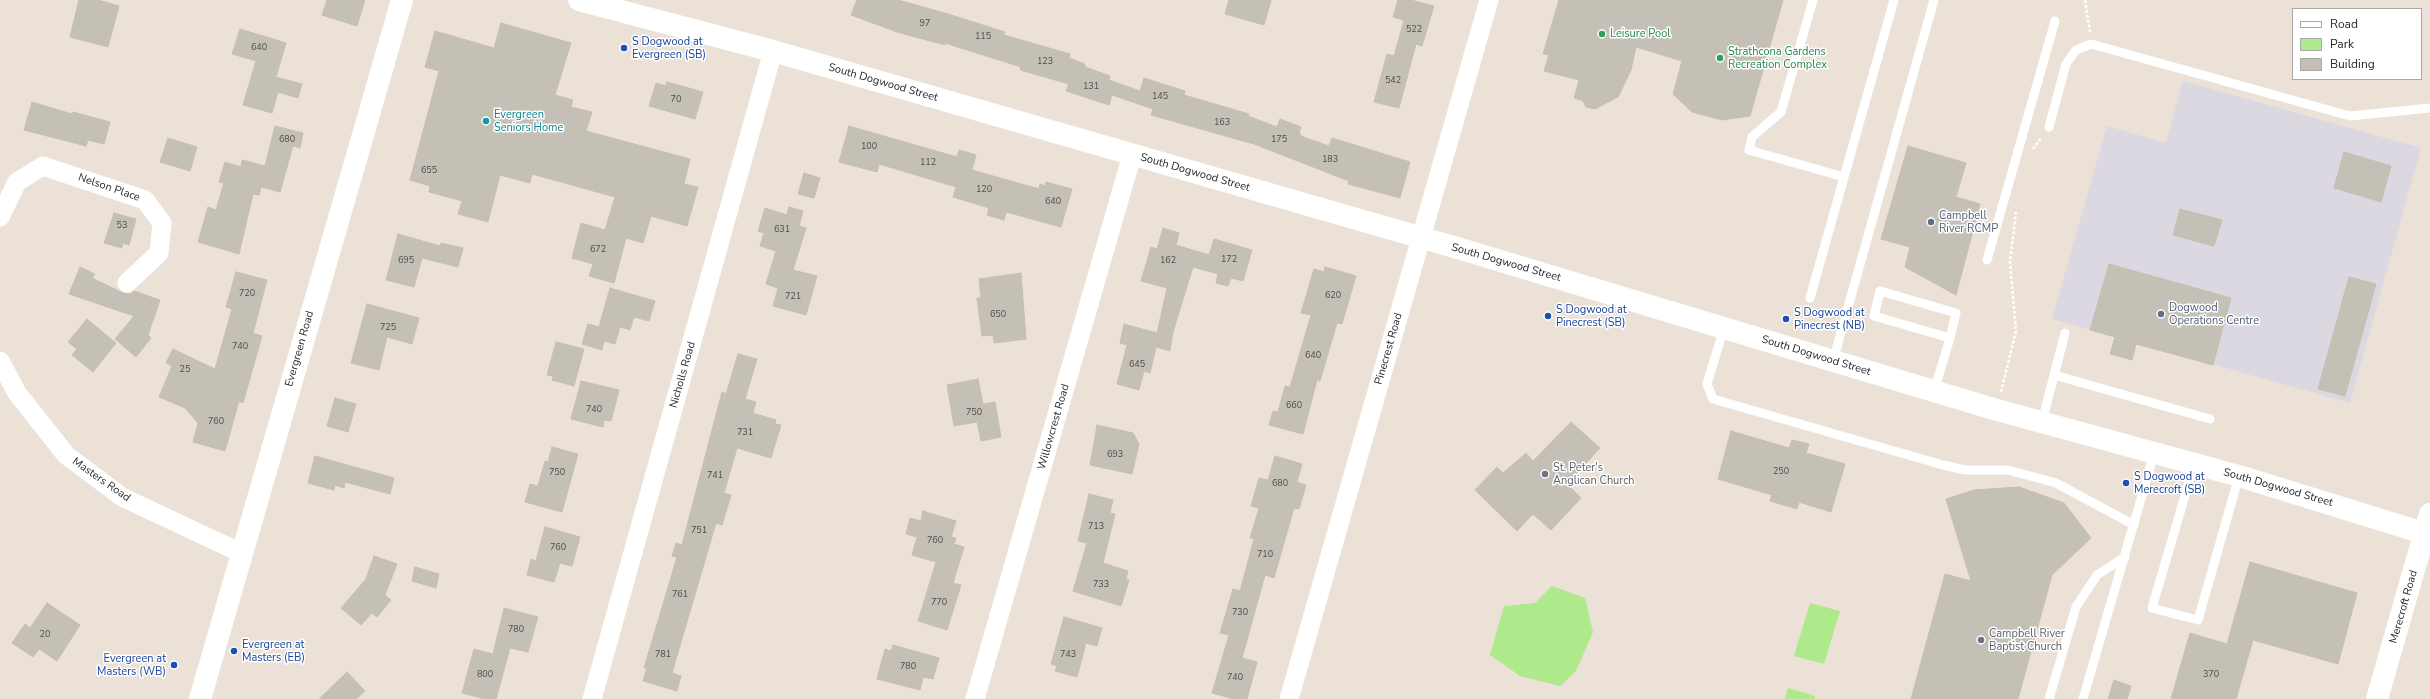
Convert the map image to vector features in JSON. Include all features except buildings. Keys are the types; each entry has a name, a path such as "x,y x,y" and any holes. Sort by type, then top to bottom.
{"main road":[{"name":"Evergreen Road","path":"200,699 402,0"},
{"name":"South Dogwood Street","path":"579,0 773,51 1421,238 1724,328 1832,362 1997,410 2194,465 2428,527"},
{"name":"Merecroft Road","path":"2377,699 2428,527"}],"street":[{"name":"Pinecrest Road","path":"1289,699 1489,0"},
{"name":"Nicholls Road","path":"592,699 773,51"},
{"name":"Willowcrest Road","path":"975,699 1132,155"},
{"name":"Nelson Place","path":"0,217 17,182 43,166 145,200 162,223 159,253 127,283"},
{"name":"Masters Road","path":"0,361 17,393 66,456 122,497 241,553"}],"lane":[{"path":"1813,0 1781,112 1752,137 1749,150 1844,177"},
{"path":"1810,298 1894,0"},
{"path":"1832,362 1934,0"},
{"path":"1987,260 2055,21"},
{"path":"2049,127 2066,64 2076,50 2092,44 2350,116 2430,108"},
{"path":"1934,391 1950,338 1956,313 1880,291 1874,316 1950,338"},
{"path":"1724,328 1707,384 1713,399 1943,465 1965,470 2008,470 2056,484 2134,525"},
{"path":"2042,422 2066,333"},
{"path":"2054,375 2210,419"},
{"path":"2083,699 2154,454"},
{"path":"2194,465 2152,608 2198,620 2239,476"},
{"path":"2050,699 2076,606 2097,576 2125,557"}],"path":[{"path":"2085,0 2092,44"},
{"path":"2031,152 2049,127"},
{"path":"1997,410 2016,331 2010,262 2018,205"}],"shaded area":[{"path":"2183,81 2421,148 2350,403 2052,319 2107,126 2166,143"}],"green space":[{"path":"1552,586 1585,598 1593,632 1576,671 1560,686 1520,676 1490,655 1504,606 1535,603"},
{"path":"1810,603 1840,611 1824,664 1794,656"},
{"path":"1788,688 1815,696 1815,699 1785,699"}],"place":[{"name":"Leisure Pool","path":"1602,34"},
{"name":"S Dogwood at Evergreen (SB)","path":"624,48"},
{"name":"Strathcona Gardens Recreation Complex","path":"1720,58"},
{"name":"Evergreen Seniors Home","path":"486,121"},
{"name":"Campbell River RCMP","path":"1931,222"},
{"name":"Dogwood Operations Centre","path":"2161,314"},
{"name":"S Dogwood at Pinecrest (SB)","path":"1548,316"},
{"name":"S Dogwood at Pinecrest (NB)","path":"1786,319"},
{"name":"St. Peter's Anglican Church","path":"1545,474"},
{"name":"S Dogwood at Merecroft (SB)","path":"2126,483"},
{"name":"Campbell River Baptist Church","path":"1981,640"},
{"name":"Evergreen at Masters (EB)","path":"234,651"},
{"name":"Evergreen at Masters (WB)","path":"174,665"}]}
